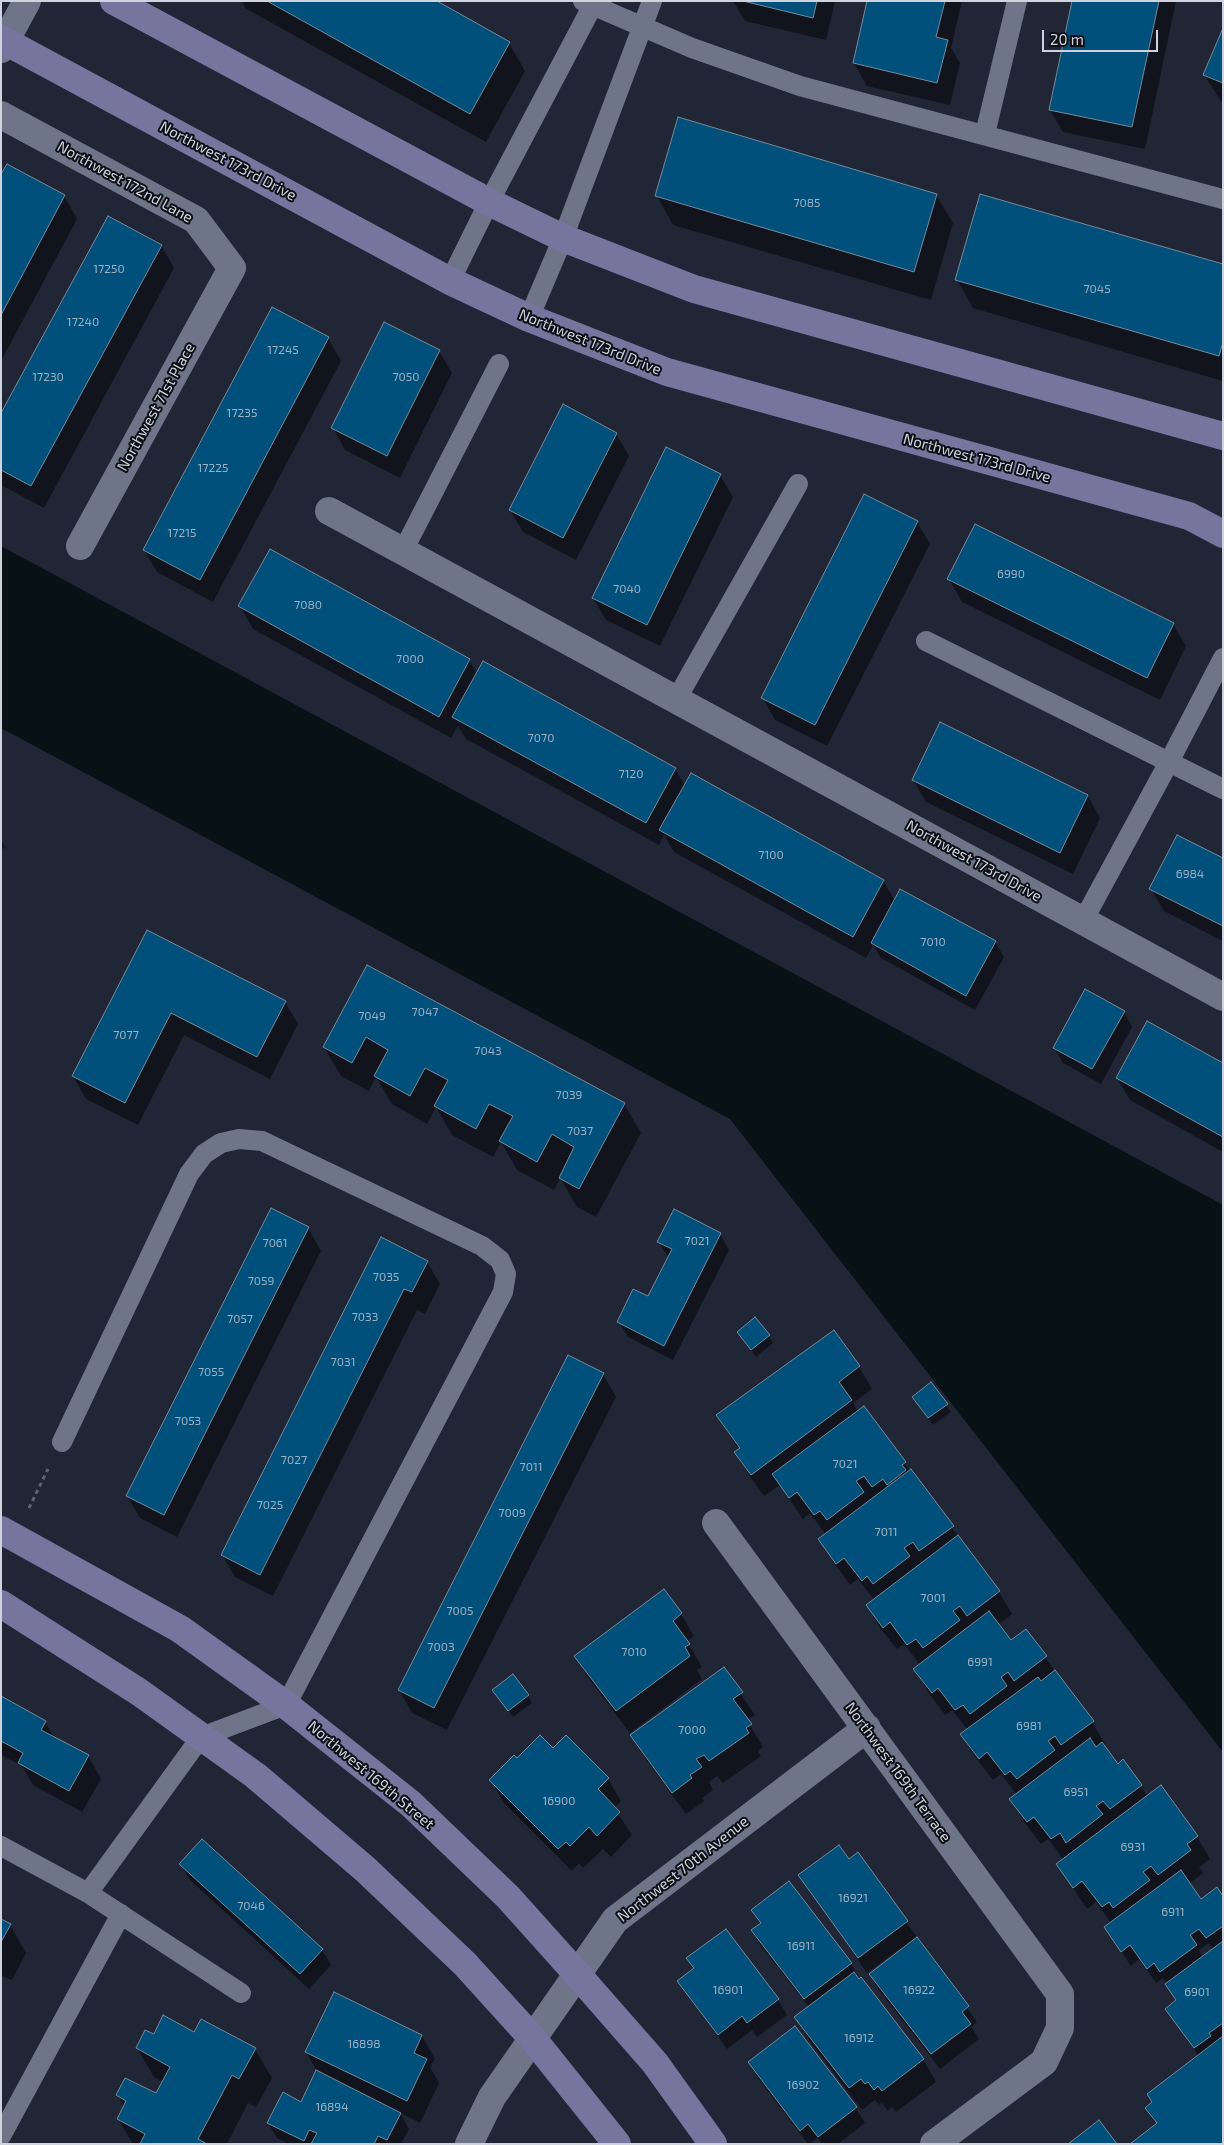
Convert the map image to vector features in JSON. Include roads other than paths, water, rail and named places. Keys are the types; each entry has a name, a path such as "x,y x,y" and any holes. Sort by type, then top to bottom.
{"street":[{"path":"2,43 26,1"},
{"path":"114,1 489,202 563,238 694,289 1223,436"},
{"name":"Northwest 173rd Drive","path":"2,43 450,281 529,318 667,372 1189,516 1223,534"},
{"name":"Northwest 172nd Lane","path":"1,115 196,220 232,268"},
{"name":"Northwest 71st Place","path":"80,546 232,268"},
{"name":"Northwest 173rd Drive","path":"329,511 1223,997"},
{"name":"Northwest 169th Terrace","path":"716,1523 1060,1994 1060,2028 1044,2062 934,2144"},
{"name":"Northwest 169th Street","path":"8,1534 180,1629 286,1705 411,1804 508,1897 578,1974 655,2063 713,2144"},
{"path":"1,1604 139,1692 256,1776 366,1869 465,1964 533,2039 617,2144"},
{"name":"Northwest 70th Avenue","path":"469,2144 492,2098 615,1920 867,1728"}],"lane":[{"path":"529,318 563,238 652,1"},
{"path":"985,134 1017,1"},
{"path":"450,281 590,3 692,48 800,86 1223,199"},
{"path":"403,551 499,364"},
{"path":"676,700 798,484"},
{"path":"926,641 1223,789"},
{"path":"1083,921 1170,762 1223,658"},
{"path":"62,1442 189,1174 204,1154 221,1143 239,1139 262,1141 482,1246 500,1260 506,1274 503,1292 286,1705 201,1737 88,1893"},
{"path":"1,1846 88,1893 241,1993"},
{"path":"1,2136 121,1914"}]}
